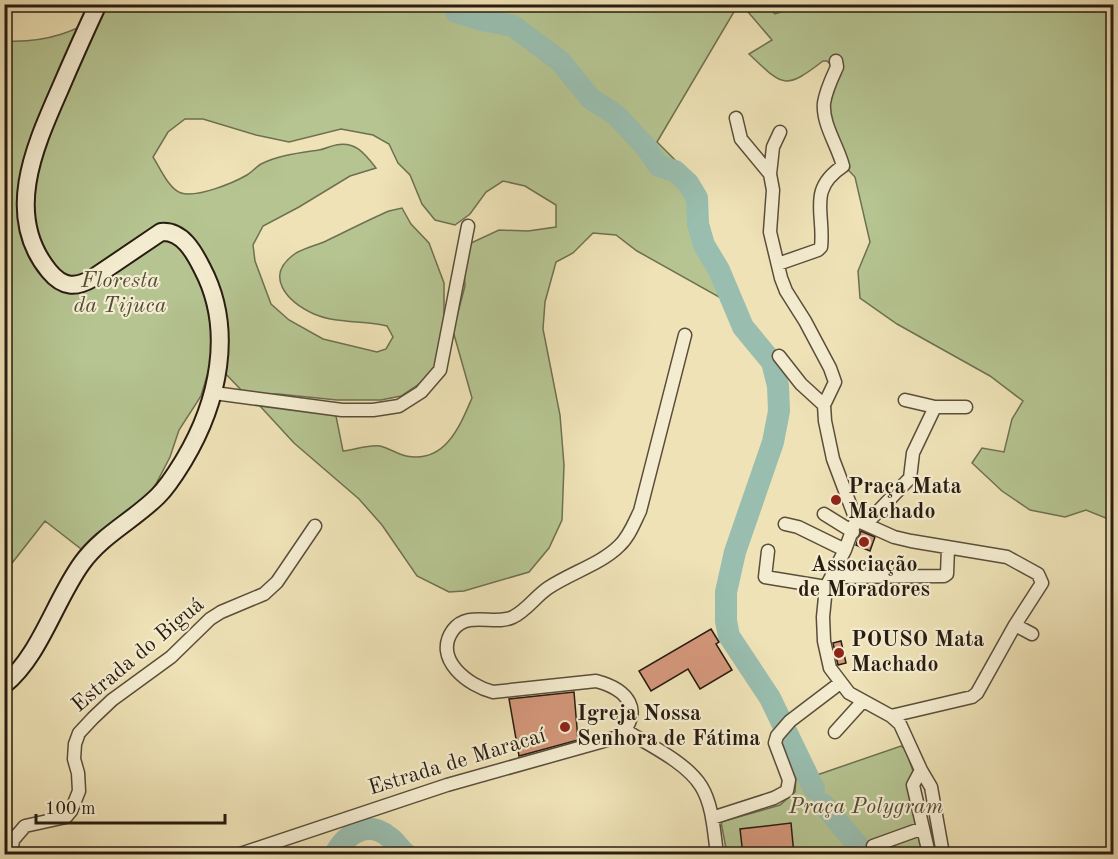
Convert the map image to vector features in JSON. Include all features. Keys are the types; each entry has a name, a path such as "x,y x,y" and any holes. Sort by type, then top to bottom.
{"street":[{"path":"4,685 23,667 67,587 92,551 142,511 168,486 201,431 218,373 220,344 214,296 196,256 178,235 171,231 161,232 93,278 74,286 54,277 40,260 29,230 26,209 27,178 34,152 98,4"},
{"path":"778,264 818,250 822,242 818,211 824,182 843,166 825,115 824,103 837,67 836,61"},
{"path":"736,118 741,139 755,153 770,174"},
{"path":"780,132 773,147 770,174 773,190 770,232 786,291 833,374 835,382 824,405 833,459 858,526"},
{"path":"214,393 342,410 373,410 399,406 421,393 440,370 468,226"},
{"path":"685,335 640,511 627,537 608,554 547,589 512,618 468,620 454,630 449,640 448,652 452,665 460,675 481,689 493,692 596,681 610,684 618,689 630,703 632,717 625,730 687,770 701,786 712,818 717,855"},
{"path":"779,356 801,384 824,405"},
{"path":"905,400 935,407 966,407"},
{"path":"935,407 913,453 910,478 858,526 845,550 831,580 823,617 824,641 830,668 840,683 849,693 891,716 900,724 933,795 943,855"},
{"path":"824,514 948,553 1007,557 1038,574 1042,583 1015,625 977,693 972,697 891,716"},
{"path":"785,524 810,532 845,550"},
{"name":"Estrada do Biguá","path":"11,855 14,840 25,825 66,817 71,811 79,790 74,751 79,733 112,700 158,668 210,619 264,594 277,582 315,526"},
{"path":"768,551 765,575 831,580 944,576 947,574 948,553"},
{"path":"1015,625 1032,634"},
{"path":"712,818 774,798 787,790 789,780 775,743 780,732 790,721 840,683"},
{"path":"835,732 863,701"},
{"name":"Estrada de Maracaí","path":"240,855 447,785 618,736 625,730"},
{"path":"921,770 913,785 929,855"},
{"path":"873,846 923,828"}],"green space":[{"name":"Floresta da Tijuca","path":"284,4 290,6 296,4 738,5 657,142 697,182 731,313 721,298 637,251 616,235 593,233 573,253 556,262 545,302 543,329 560,415 564,465 562,520 549,548 529,572 464,591 449,592 417,576 382,525 359,499 294,443 260,406 298,406 336,416 343,451 376,446 406,456 420,457 441,449 456,431 472,398 453,331 465,286 464,268 471,243 499,230 528,231 556,227 556,205 525,186 503,181 486,192 470,214 455,225 435,220 422,204 410,175 398,163 389,144 373,135 341,129 289,142 203,119 185,119 168,132 153,157 169,183 181,193 188,194 215,189 247,175 261,164 275,158 334,145 349,145 364,154 376,168 350,176 263,226 253,245 255,261 271,304 289,320 323,339 377,352 386,349 393,337 387,326 332,319 314,314 295,303 282,288 280,279 286,262 296,253 389,211 402,208 411,224 429,243 444,283 444,324 436,368 422,382 401,396 381,400 337,400 278,394 246,395 221,369 209,369 201,396 179,430 170,457 145,505 85,552 45,521 5,572 5,41 33,40 61,34 87,23 109,5"},
{"path":"804,4 1113,5 1113,521 1086,510 1065,517 1030,510 1002,491 972,463 982,448 1004,452 1012,419 1023,401 990,376 897,324 860,298 858,271 870,242 855,177 832,153 828,124 828,77 837,71 827,61 823,61 800,77 784,81 769,73 749,54 772,40 744,5 768,7 775,14"},
{"name":"Praça Polygram","path":"792,725 814,776 901,746 905,748 913,771 910,779 925,854 727,854 721,822 780,805 795,792 796,776 783,736"}],"building":[{"name":"Associação de Moradores","path":"861,531 875,537 870,551 856,545"},
{"path":"711,629 719,642 716,644 732,670 700,689 688,669 651,691 639,671"},
{"name":"POUSO Mata Machado","path":"841,641 846,663 838,665 833,643"},
{"name":"Igreja Nossa Senhora de Fátima","path":"574,692 578,740 519,756 509,699"},
{"path":"791,823 794,855 743,855 740,829"}],"waterway":[{"path":"456,12 513,26 560,61 591,99 616,115 645,146 659,166 675,171 688,183 697,198 698,224 704,245 719,270 743,327 772,362 778,386 779,411 773,442 735,552 726,592 726,621 729,636 770,698 814,789"},
{"path":"823,804 865,854"},
{"path":"335,854 351,835 366,829 381,832 406,854"}],"place":[{"name":"Praça Mata Machado","path":"836,500"},
{"name":"Associação de Moradores","path":"864,542"},
{"name":"POUSO Mata Machado","path":"839,653"},
{"name":"Igreja Nossa Senhora de Fátima","path":"565,727"}]}
